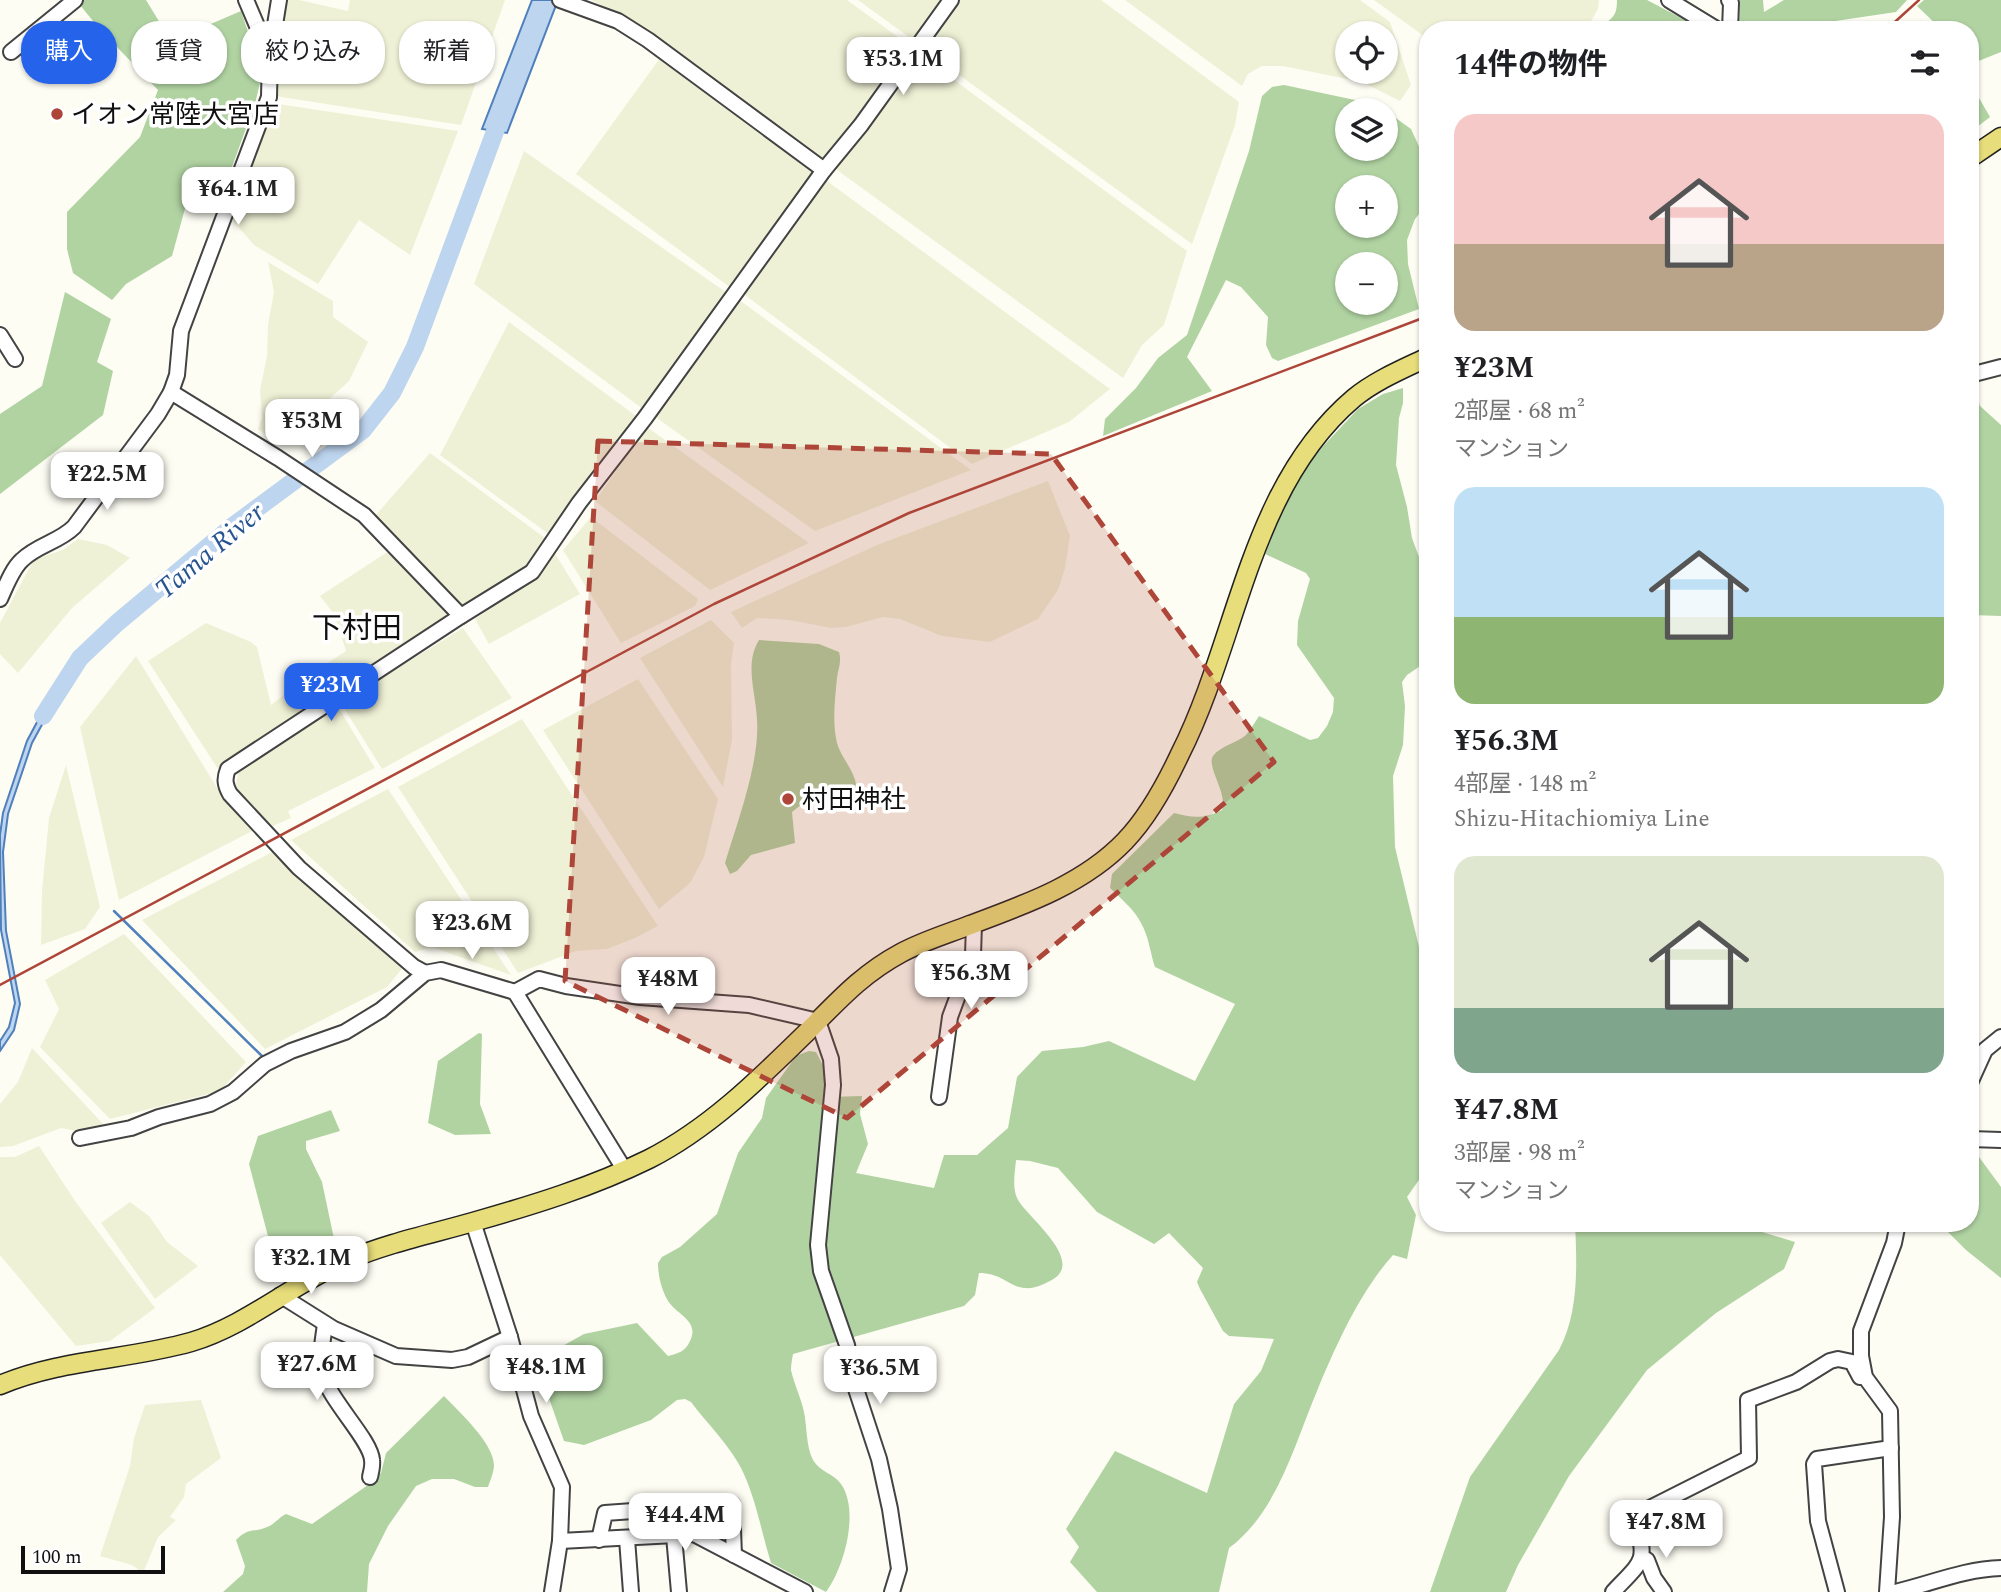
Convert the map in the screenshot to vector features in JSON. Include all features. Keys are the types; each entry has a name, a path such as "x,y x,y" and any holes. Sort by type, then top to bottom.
{"main road":[{"path":"1979,152 2001,137"},
{"path":"0,1385 47,1368 186,1343 216,1334 322,1271 351,1258 574,1192 624,1169 662,1151 731,1104 845,992 881,965 928,940 974,924 1063,886 1095,867 1126,840 1167,779 1197,720 1272,506 1313,440 1356,396 1393,373 1419,361"}],"street":[{"path":"11,52 75,0"},
{"path":"246,0 255,21"},
{"path":"276,21 279,0"},
{"path":"560,0 618,21 648,40 824,170"},
{"path":"425,973 414,967 299,868 230,793 225,777 228,769 532,572 579,503 645,418 951,0"},
{"path":"1668,0 1703,21"},
{"path":"1729,0 1730,21"},
{"path":"0,599 20,561 30,553 64,537 74,527 150,425 171,392 177,375 181,331 269,97 269,84"},
{"path":"0,335 15,359"},
{"path":"1979,373 2001,367"},
{"path":"171,392 364,515 461,616"},
{"path":"939,1097 950,1017 973,955 974,924"},
{"path":"80,1138 131,1128 159,1117 211,1104 233,1092 265,1064 290,1051 345,1032 381,1010 425,973 441,970 515,992 624,1169"},
{"path":"515,992 538,979 640,997 749,1005 818,1021 831,1059 833,1085 817,1245 821,1271 847,1345 855,1386 879,1459 890,1509 899,1569 892,1592"},
{"path":"1979,1062 1984,1050 2001,1037"},
{"path":"1979,1139 2001,1140"},
{"path":"473,1222 510,1337 531,1416 562,1488 560,1541 552,1592"},
{"path":"1887,1592 1892,1517 1890,1411 1865,1377 1861,1356 1861,1331 1896,1232"},
{"path":"280,1295 325,1324 396,1356 440,1359 468,1357 510,1337"},
{"path":"325,1324 321,1351 323,1372 340,1407 370,1450 373,1459 370,1477"},
{"path":"1613,1592 1643,1558 1636,1515 1749,1458 1748,1400 1796,1382 1838,1359 1852,1362 1860,1377 1865,1377"},
{"path":"1837,1592 1818,1521 1814,1464 1817,1459 1891,1448"},
{"path":"599,1540 605,1513 732,1504 734,1555"},
{"path":"560,1541 694,1534 804,1592"},
{"path":"674,1536 679,1592"},
{"path":"627,1539 631,1592"},
{"path":"1643,1558 1647,1560 1654,1578 1664,1592"},
{"path":"1895,1592 1952,1575 1985,1568 2001,1568"}],"highlighted area":[{"path":"598,441 1051,454 1274,762 847,1118 565,981"}],"green space":[{"path":"76,0 146,0 159,21 131,21 131,62 117,47 117,21 93,21"},
{"path":"286,0 299,0 348,11 350,0 505,0 495,28 495,21 399,21 399,84 475,84 461,125 275,96 276,84 385,84 385,21 282,21"},
{"path":"591,0 847,0 909,45 823,164 626,18"},
{"path":"858,0 942,0 913,40"},
{"path":"956,0 1101,0 1239,102 1235,125 1192,244 922,48"},
{"path":"1125,0 1360,0 1389,21 1335,21 1335,77 1283,66 1262,66 1248,74 1242,86"},
{"path":"1374,0 1599,0 1598,9 1591,21 1419,21 1419,32"},
{"path":"1617,0 1647,0 1687,21 1609,21 1617,6"},
{"path":"1740,0 1763,0 1764,12 1784,0 1907,0 1896,12 1835,21 1739,21"},
{"path":"1924,0 2001,0 2001,52 1979,61 1979,21 1933,21 1917,6"},
{"path":"241,11 244,21 241,21 241,84 260,84 229,175 195,172 172,256 126,284 112,300 73,273 67,249 67,212 140,137 158,90 152,84 227,84 227,21 218,21"},
{"path":"1398,46 1411,85 1400,101 1366,84 1398,84"},
{"path":"916,52 1187,251 1164,325 1142,345 1123,378 833,167"},
{"path":"660,58 816,172 731,288 576,174"},
{"path":"1284,85 1346,98 1335,98 1335,161 1398,161 1398,120 1411,129 1419,146 1419,214 1407,240 1408,264 1419,309 1278,361 1272,358 1266,345 1268,317 1241,287 1226,280 1187,357 1212,391 1103,436 1105,419 1136,388 1158,358 1187,335 1249,151 1262,96 1272,87"},
{"path":"1979,98 1990,117 1979,126"},
{"path":"271,103 458,131 410,255 359,220 318,284 254,245 228,215"},
{"path":"524,151 727,293 643,409 474,284"},
{"path":"827,181 1110,389 1069,422 972,464 745,295"},
{"path":"268,262 333,301 333,317 368,342 349,381 316,411 318,420 282,446 258,429 262,418 260,390 267,356 268,325 274,292"},
{"path":"65,292 111,319 97,362 113,371 103,415 0,494 0,414 42,386"},
{"path":"738,299 971,470 815,531 654,416"},
{"path":"509,322 636,416 550,535 440,455"},
{"path":"1403,388 1396,465 1412,538 1419,557 1419,667 1402,682 1405,706 1403,745 1393,776 1395,847 1419,947 1419,1180 1407,1197 1416,1215 1407,1259 1393,1255 1360,1302 1332,1356 1272,1497 1246,1533 1229,1548 1219,1592 1097,1592 1070,1562 1079,1547 1066,1529 1115,1451 1207,1493 1234,1404 1261,1371 1274,1339 1229,1336 1223,1331 1197,1282 1203,1268 1169,1233 1154,1244 1097,1212 1058,1168 1030,1161 1016,1160 1014,1179 1017,1198 1059,1251 1062,1263 1060,1273 1050,1281 1025,1288 994,1275 979,1273 975,1295 964,1306 793,1354 791,1370 804,1412 811,1455 819,1467 841,1484 847,1495 849,1509 844,1554 826,1592 771,1563 741,1468 691,1402 685,1399 677,1400 651,1420 584,1445 564,1441 544,1384 543,1375 550,1353 584,1334 637,1323 668,1356 686,1348 692,1328 668,1301 660,1282 658,1263 717,1214 738,1153 762,1118 766,1098 796,1056 809,1051 816,1052 827,1073 828,1097 862,1096 860,1114 868,1144 856,1173 934,1188 944,1155 977,1155 1008,1128 1017,1077 1042,1051 1109,1041 1195,1081 1235,1004 1155,967 1146,934 1138,918 1110,888 1112,874 1174,813 1198,817 1222,810 1222,796 1212,767 1213,756 1246,735 1259,716 1310,740 1318,738 1327,726 1333,712 1334,698 1297,645 1298,621 1310,579 1306,573 1265,554 1282,508 1311,459 1358,409 1383,394"},
{"path":"1979,402 2001,425 2001,616 1979,615"},
{"path":"647,427 809,543 710,590 595,501"},
{"path":"430,453 549,541 533,566 463,609 375,516"},
{"path":"1048,481 1070,536 1058,590 1038,619 990,642 942,636 900,619 883,617 846,627 831,628 790,620 757,618 742,628 731,612 877,545"},
{"path":"591,517 698,599 695,606 621,643 563,550"},
{"path":"78,539 107,545 130,558 72,608 18,673 0,654 0,623 32,563 38,558 63,550"},
{"path":"389,551 445,608 446,616 440,625 335,693 320,668 346,651 334,614 320,596"},
{"path":"554,552 580,594 489,644 475,619 534,579"},
{"path":"711,620 734,643 731,664 732,740 723,787 640,658"},
{"path":"206,623 257,647 271,705 309,675 325,698 218,769 148,661"},
{"path":"463,628 512,698 382,769 341,703"},
{"path":"759,640 819,644 839,652 834,711 835,735 856,787 850,802 816,793 792,812 795,843 751,855 737,871 730,874 725,863 747,792 755,754 757,720 752,659"},
{"path":"136,656 219,791 254,830 119,900 80,727"},
{"path":"638,679 718,799 704,857 690,883 659,909 543,730"},
{"path":"338,707 375,768 288,811 291,818 273,826 240,795 236,784 238,774 254,757"},
{"path":"522,719 658,926 607,949 576,951 518,973 398,787"},
{"path":"66,765 100,907 85,929 41,945 42,891 49,818"},
{"path":"388,789 511,975 432,947 415,952 291,840"},
{"path":"278,849 405,965 387,987 265,1049 142,920"},
{"path":"124,934 246,1062 220,1091 110,1119 40,1047 59,1009 45,980"},
{"path":"479,1033 482,1034 480,1104 491,1134 455,1135 428,1123 438,1061"},
{"path":"32,1048 105,1126 80,1132 61,1128 13,1146 0,1147 0,1104 18,1082"},
{"path":"331,1110 340,1131 306,1141 306,1149 322,1182 337,1253 292,1276 278,1274 249,1164 258,1136"},
{"path":"39,1146 75,1201 155,1308 110,1341 76,1346 0,1255 0,1157 15,1157"},
{"path":"1979,1157 2001,1187 2001,1278 1948,1232 1979,1232"},
{"path":"130,1202 149,1216 167,1242 198,1266 155,1299 101,1223"},
{"path":"1575,1232 1762,1232 1795,1242 1784,1269 1716,1313 1647,1370 1569,1476 1518,1565 1506,1592 1430,1592 1470,1477 1559,1350 1566,1335 1573,1304"},
{"path":"444,1396 488,1447 494,1465 488,1487 475,1487 454,1479 432,1479 416,1486 388,1526 369,1564 367,1592 223,1592 243,1574 245,1566 236,1540 240,1536 270,1526 286,1514 312,1524 381,1473 386,1453"},
{"path":"201,1400 221,1458 186,1484 184,1497 170,1517 176,1520 158,1537 143,1573 132,1565 100,1556 130,1466 134,1438 145,1405"}],"water":[{"path":"532,0 558,0 507,133 482,129"},
{"path":"52,694 57,697 32,743 8,814 3,852 6,931 20,1004 14,1030 0,1051 0,1041 9,1027 15,1003 1,930 0,835 3,813 27,741"}],"waterway":[{"name":"Tama River","path":"43,716 80,658 117,623 233,526 363,430 392,393 415,347 503,110"},
{"path":"114,911 263,1057"}],"railway":[{"path":"1896,21 1919,0"},
{"path":"0,985 714,604 909,513 1419,319"}],"place":[{"name":"イオン常陸大宮店","path":"57,114"},
{"name":"村田神社","path":"788,799"}],"district":[{"name":"下村田","path":"357,628"}]}
